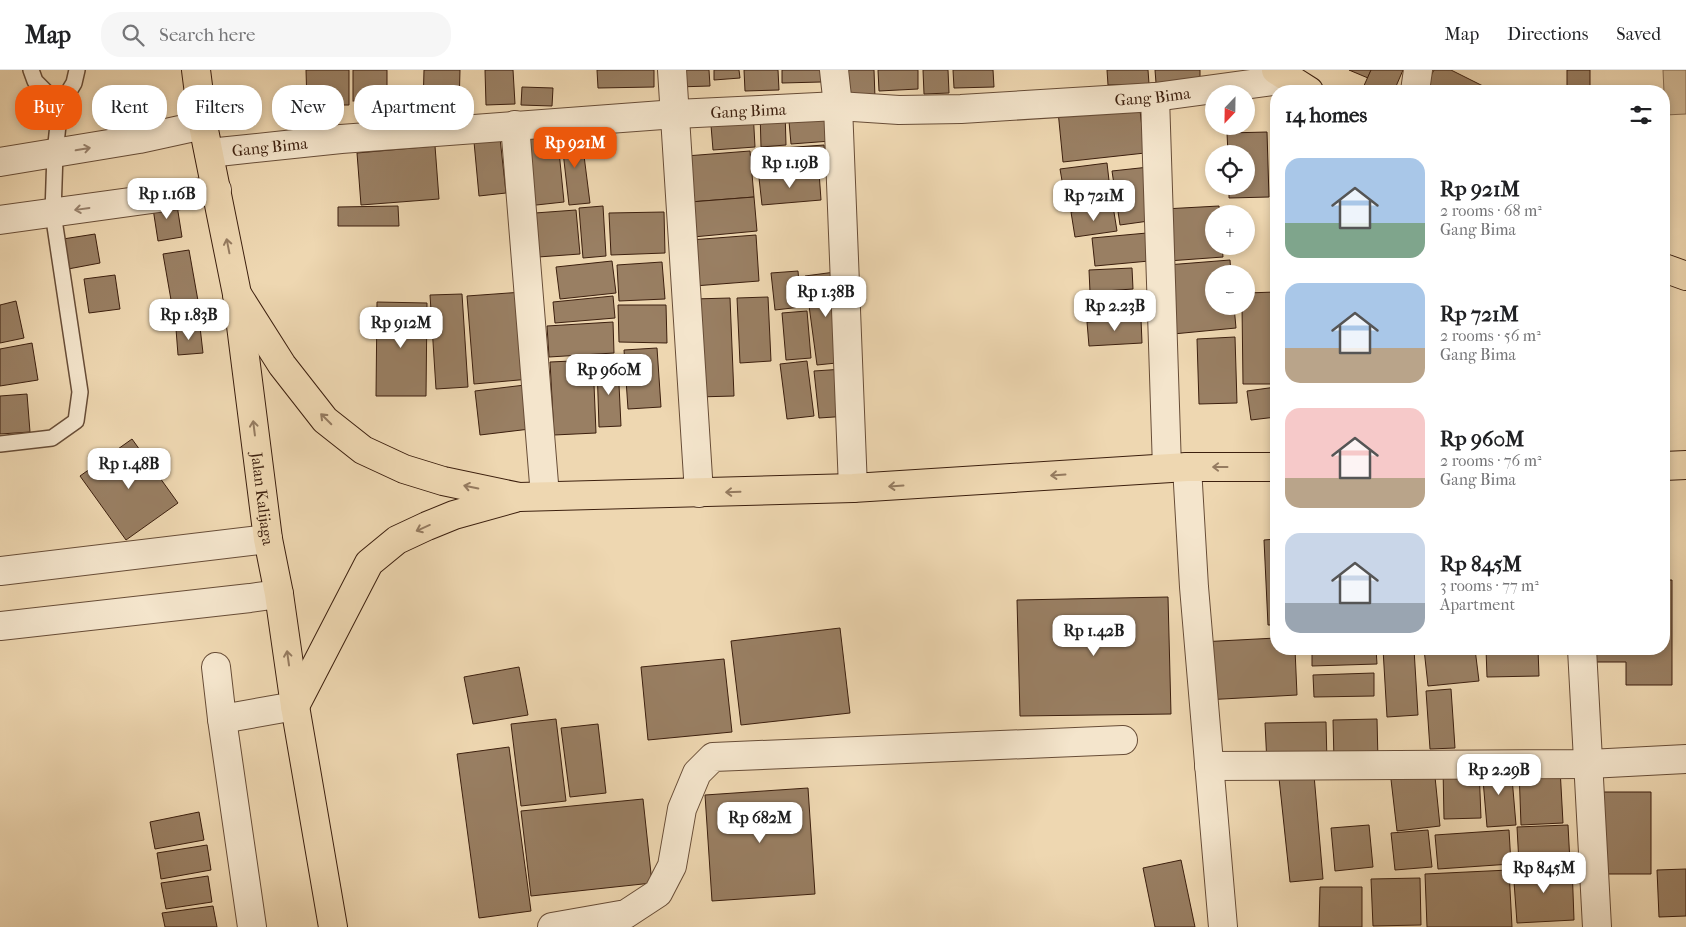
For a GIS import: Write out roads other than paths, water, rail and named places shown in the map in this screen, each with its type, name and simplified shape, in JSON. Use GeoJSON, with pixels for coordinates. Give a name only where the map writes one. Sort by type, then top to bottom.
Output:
{"type":"FeatureCollection","features":[{"type":"Feature","properties":{"kind":"highway","name":"Jalan Kalijaga"},"geometry":{"type":"LineString","coordinates":[[196,70],[198,85]]}},
{"type":"Feature","properties":{"kind":"highway","name":"Jalan Kalijaga"},"geometry":{"type":"LineString","coordinates":[[204,130],[237,294],[268,539],[279,594],[294,706],[333,927]]}},
{"type":"Feature","properties":{"kind":"highway"},"geometry":{"type":"LineString","coordinates":[[1670,270],[1686,276]]}},
{"type":"Feature","properties":{"kind":"highway"},"geometry":{"type":"LineString","coordinates":[[237,294],[282,365],[325,420],[363,450],[404,468],[443,481],[532,496],[853,488],[1177,467],[1270,466]]}},
{"type":"Feature","properties":{"kind":"highway"},"geometry":{"type":"LineString","coordinates":[[1670,466],[1686,465]]}},
{"type":"Feature","properties":{"kind":"highway"},"geometry":{"type":"LineString","coordinates":[[294,706],[369,563],[397,540],[427,526],[454,515],[532,496]]}},
{"type":"Feature","properties":{"kind":"street"},"geometry":{"type":"LineString","coordinates":[[672,70],[699,493]]}},
{"type":"Feature","properties":{"kind":"street"},"geometry":{"type":"LineString","coordinates":[[834,70],[838,106],[853,488]]}},
{"type":"Feature","properties":{"kind":"street"},"geometry":{"type":"LineString","coordinates":[[1416,85],[1418,70]]}},
{"type":"Feature","properties":{"kind":"street","name":"Gang Bima"},"geometry":{"type":"LineString","coordinates":[[209,153],[341,139],[676,114],[838,106],[899,110],[961,109],[1155,97],[1291,80]]}},
{"type":"Feature","properties":{"kind":"street"},"geometry":{"type":"LineString","coordinates":[[1155,97],[1177,467],[1194,587],[1223,927]]}},
{"type":"Feature","properties":{"kind":"street"},"geometry":{"type":"LineString","coordinates":[[515,125],[532,496]]}},
{"type":"Feature","properties":{"kind":"street"},"geometry":{"type":"LineString","coordinates":[[0,162],[138,139],[180,130]]}},
{"type":"Feature","properties":{"kind":"street"},"geometry":{"type":"LineString","coordinates":[[0,220],[217,190]]}},
{"type":"Feature","properties":{"kind":"street"},"geometry":{"type":"LineString","coordinates":[[0,571],[268,539]]}},
{"type":"Feature","properties":{"kind":"street"},"geometry":{"type":"LineString","coordinates":[[0,626],[279,594]]}},
{"type":"Feature","properties":{"kind":"street"},"geometry":{"type":"LineString","coordinates":[[1582,655],[1597,927]]}},
{"type":"Feature","properties":{"kind":"street"},"geometry":{"type":"LineString","coordinates":[[216,667],[252,927]]}},
{"type":"Feature","properties":{"kind":"street"},"geometry":{"type":"LineString","coordinates":[[222,719],[294,706]]}},
{"type":"Feature","properties":{"kind":"street"},"geometry":{"type":"LineString","coordinates":[[552,927],[626,914],[658,893],[672,866],[682,809],[697,773],[713,757],[1123,740]]}},
{"type":"Feature","properties":{"kind":"street"},"geometry":{"type":"LineString","coordinates":[[1209,766],[1589,764],[1686,759]]}},
{"type":"Feature","properties":{"kind":"lane"},"geometry":{"type":"LineString","coordinates":[[31,70],[35,81],[39,85]]}},
{"type":"Feature","properties":{"kind":"lane"},"geometry":{"type":"LineString","coordinates":[[73,85],[77,70]]}},
{"type":"Feature","properties":{"kind":"lane"},"geometry":{"type":"LineString","coordinates":[[0,444],[52,438],[76,421],[80,392],[54,213],[57,130]]}}]}
